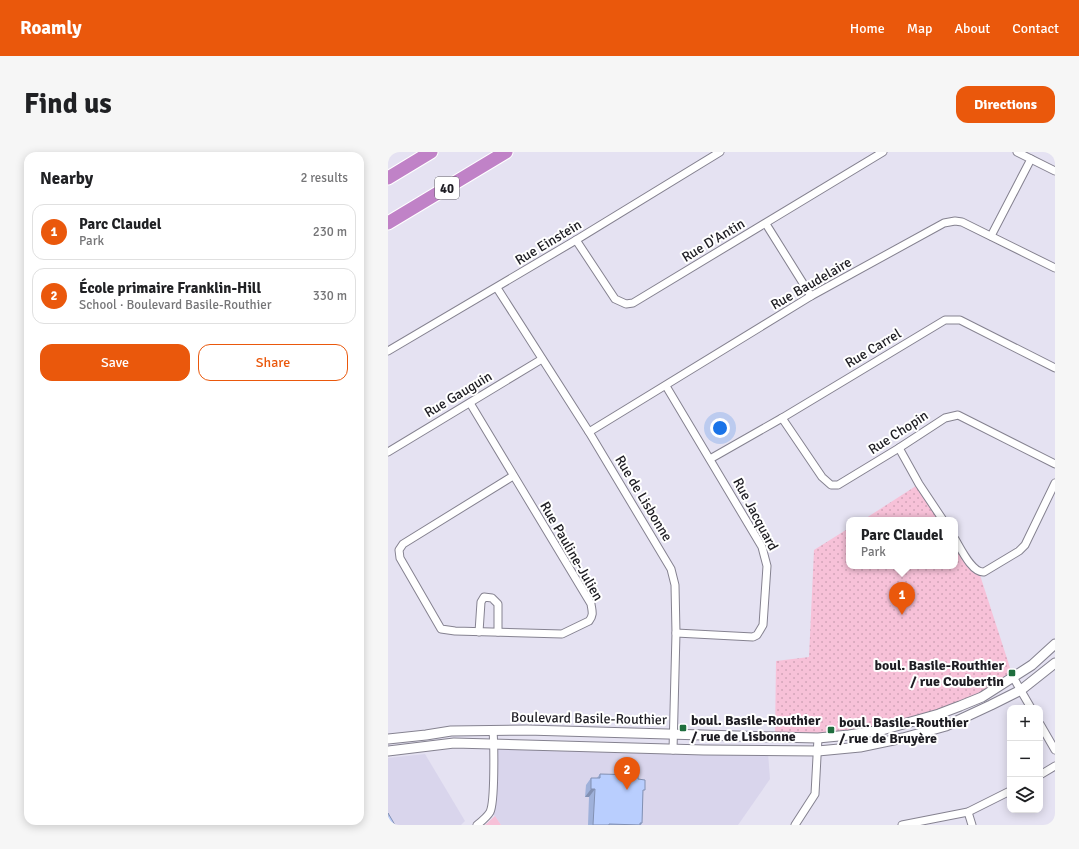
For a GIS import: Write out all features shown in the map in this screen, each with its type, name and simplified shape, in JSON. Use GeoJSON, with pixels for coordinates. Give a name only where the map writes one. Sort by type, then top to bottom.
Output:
{"type":"FeatureCollection","features":[{"type":"Feature","properties":{"kind":"highway"},"geometry":{"type":"LineString","coordinates":[[388,178],[431,152]]}},
{"type":"Feature","properties":{"kind":"highway","name":"40"},"geometry":{"type":"LineString","coordinates":[[388,223],[506,152]]}},
{"type":"Feature","properties":{"kind":"street","name":"Rue Einstein"},"geometry":{"type":"LineString","coordinates":[[388,352],[497,288],[720,152]]}},
{"type":"Feature","properties":{"kind":"street","name":"Rue D'Antin"},"geometry":{"type":"LineString","coordinates":[[576,240],[615,299],[626,304],[633,303],[883,152]]}},
{"type":"Feature","properties":{"kind":"street"},"geometry":{"type":"LineString","coordinates":[[1017,152],[1055,171]]}},
{"type":"Feature","properties":{"kind":"street"},"geometry":{"type":"LineString","coordinates":[[991,236],[1031,159]]}},
{"type":"Feature","properties":{"kind":"street","name":"Rue Baudelaire"},"geometry":{"type":"LineString","coordinates":[[590,432],[811,296],[944,223],[962,222],[1055,268]]}},
{"type":"Feature","properties":{"kind":"street"},"geometry":{"type":"LineString","coordinates":[[766,224],[811,296]]}},
{"type":"Feature","properties":{"kind":"street","name":"Rue de Lisbonne"},"geometry":{"type":"LineString","coordinates":[[497,288],[590,432],[670,569],[675,585],[676,633],[673,750]]}},
{"type":"Feature","properties":{"kind":"street","name":"Rue Carrel"},"geometry":{"type":"LineString","coordinates":[[710,459],[782,418],[945,320],[960,320],[1055,368]]}},
{"type":"Feature","properties":{"kind":"street","name":"Rue Gauguin"},"geometry":{"type":"LineString","coordinates":[[388,452],[542,359]]}},
{"type":"Feature","properties":{"kind":"street","name":"Rue Jacquard"},"geometry":{"type":"LineString","coordinates":[[666,386],[762,547],[767,566],[763,625],[757,635],[676,633]]}},
{"type":"Feature","properties":{"kind":"street","name":"Rue Pauline-Julien"},"geometry":{"type":"LineString","coordinates":[[470,403],[591,604],[593,613],[592,618],[589,621],[562,634],[479,632],[441,629],[400,558],[399,550],[403,544],[513,476]]}},
{"type":"Feature","properties":{"kind":"street","name":"Rue Chopin"},"geometry":{"type":"LineString","coordinates":[[782,418],[822,477],[831,485],[838,485],[945,418],[958,415],[1055,464]]}},
{"type":"Feature","properties":{"kind":"street"},"geometry":{"type":"LineString","coordinates":[[899,448],[941,517]]}},
{"type":"Feature","properties":{"kind":"street"},"geometry":{"type":"LineString","coordinates":[[958,544],[974,568],[979,572],[984,572],[1019,551],[1025,545],[1055,484]]}},
{"type":"Feature","properties":{"kind":"street"},"geometry":{"type":"LineString","coordinates":[[479,632],[481,602],[484,597],[492,598],[498,604],[498,632]]}},
{"type":"Feature","properties":{"kind":"street","name":"Boulevard Basile-Routhier"},"geometry":{"type":"LineString","coordinates":[[388,738],[426,735],[451,731],[558,730],[818,738],[849,735],[882,730],[939,714],[982,697],[1032,665],[1055,644]]}},
{"type":"Feature","properties":{"kind":"street","name":"Boulevard Basile-Routhier"},"geometry":{"type":"LineString","coordinates":[[388,751],[454,743],[673,750],[818,751],[854,747],[884,743],[946,726],[1021,690],[1055,663]]}},
{"type":"Feature","properties":{"kind":"street"},"geometry":{"type":"LineString","coordinates":[[1014,677],[1029,705]]}},
{"type":"Feature","properties":{"kind":"street"},"geometry":{"type":"LineString","coordinates":[[1043,729],[1055,750]]}},
{"type":"Feature","properties":{"kind":"street"},"geometry":{"type":"LineString","coordinates":[[558,730],[558,747]]}},
{"type":"Feature","properties":{"kind":"street"},"geometry":{"type":"LineString","coordinates":[[477,825],[491,810],[494,744],[493,731]]}},
{"type":"Feature","properties":{"kind":"street"},"geometry":{"type":"LineString","coordinates":[[795,825],[815,794],[818,738]]}},
{"type":"Feature","properties":{"kind":"street"},"geometry":{"type":"LineString","coordinates":[[1043,773],[1055,766]]}},
{"type":"Feature","properties":{"kind":"street"},"geometry":{"type":"LineString","coordinates":[[902,825],[968,812],[1007,792]]}},
{"type":"Feature","properties":{"kind":"street"},"geometry":{"type":"LineString","coordinates":[[968,812],[972,825]]}},
{"type":"Feature","properties":{"kind":"shaded area"},"geometry":{"type":"Polygon","coordinates":[[[919,484],[941,517],[868,517],[919,484]]]}},
{"type":"Feature","properties":{"kind":"shaded area"},"geometry":{"type":"Polygon","coordinates":[[[846,530],[846,569],[958,569],[958,543],[979,572],[1013,677],[982,697],[882,730],[775,737],[776,661],[809,657],[814,550],[846,530]]]}},
{"type":"Feature","properties":{"kind":"shaded area"},"geometry":{"type":"Polygon","coordinates":[[[494,744],[768,753],[770,779],[738,825],[501,825],[491,811],[494,744]]]}},
{"type":"Feature","properties":{"kind":"shaded area"},"geometry":{"type":"Polygon","coordinates":[[[425,754],[465,821],[461,825],[388,825],[388,758],[425,754]]]}},
{"type":"Feature","properties":{"kind":"shaded area"},"geometry":{"type":"Polygon","coordinates":[[[495,816],[501,825],[485,825],[495,816]]]}},
{"type":"Feature","properties":{"kind":"building"},"geometry":{"type":"Polygon","coordinates":[[[600,774],[638,775],[638,779],[645,780],[645,790],[643,790],[642,823],[640,823],[640,825],[593,825],[595,789],[591,789],[591,778],[600,778],[600,774]]]}},
{"type":"Feature","properties":{"kind":"building"},"geometry":{"type":"Polygon","coordinates":[[[388,813],[395,825],[388,825],[388,813]]]}},
{"type":"Feature","properties":{"kind":"place","name":"Parc Claudel"},"geometry":{"type":"Point","coordinates":[902,615]}},
{"type":"Feature","properties":{"kind":"place","name":"boul. Basile-Routhier / rue Coubertin"},"geometry":{"type":"Point","coordinates":[1012,673]}},
{"type":"Feature","properties":{"kind":"place","name":"boul. Basile-Routhier / rue de Lisbonne"},"geometry":{"type":"Point","coordinates":[683,728]}},
{"type":"Feature","properties":{"kind":"place","name":"boul. Basile-Routhier / rue de Bruyère"},"geometry":{"type":"Point","coordinates":[831,730]}},
{"type":"Feature","properties":{"kind":"place","name":"École primaire Franklin-Hill"},"geometry":{"type":"Point","coordinates":[627,790]}}]}
